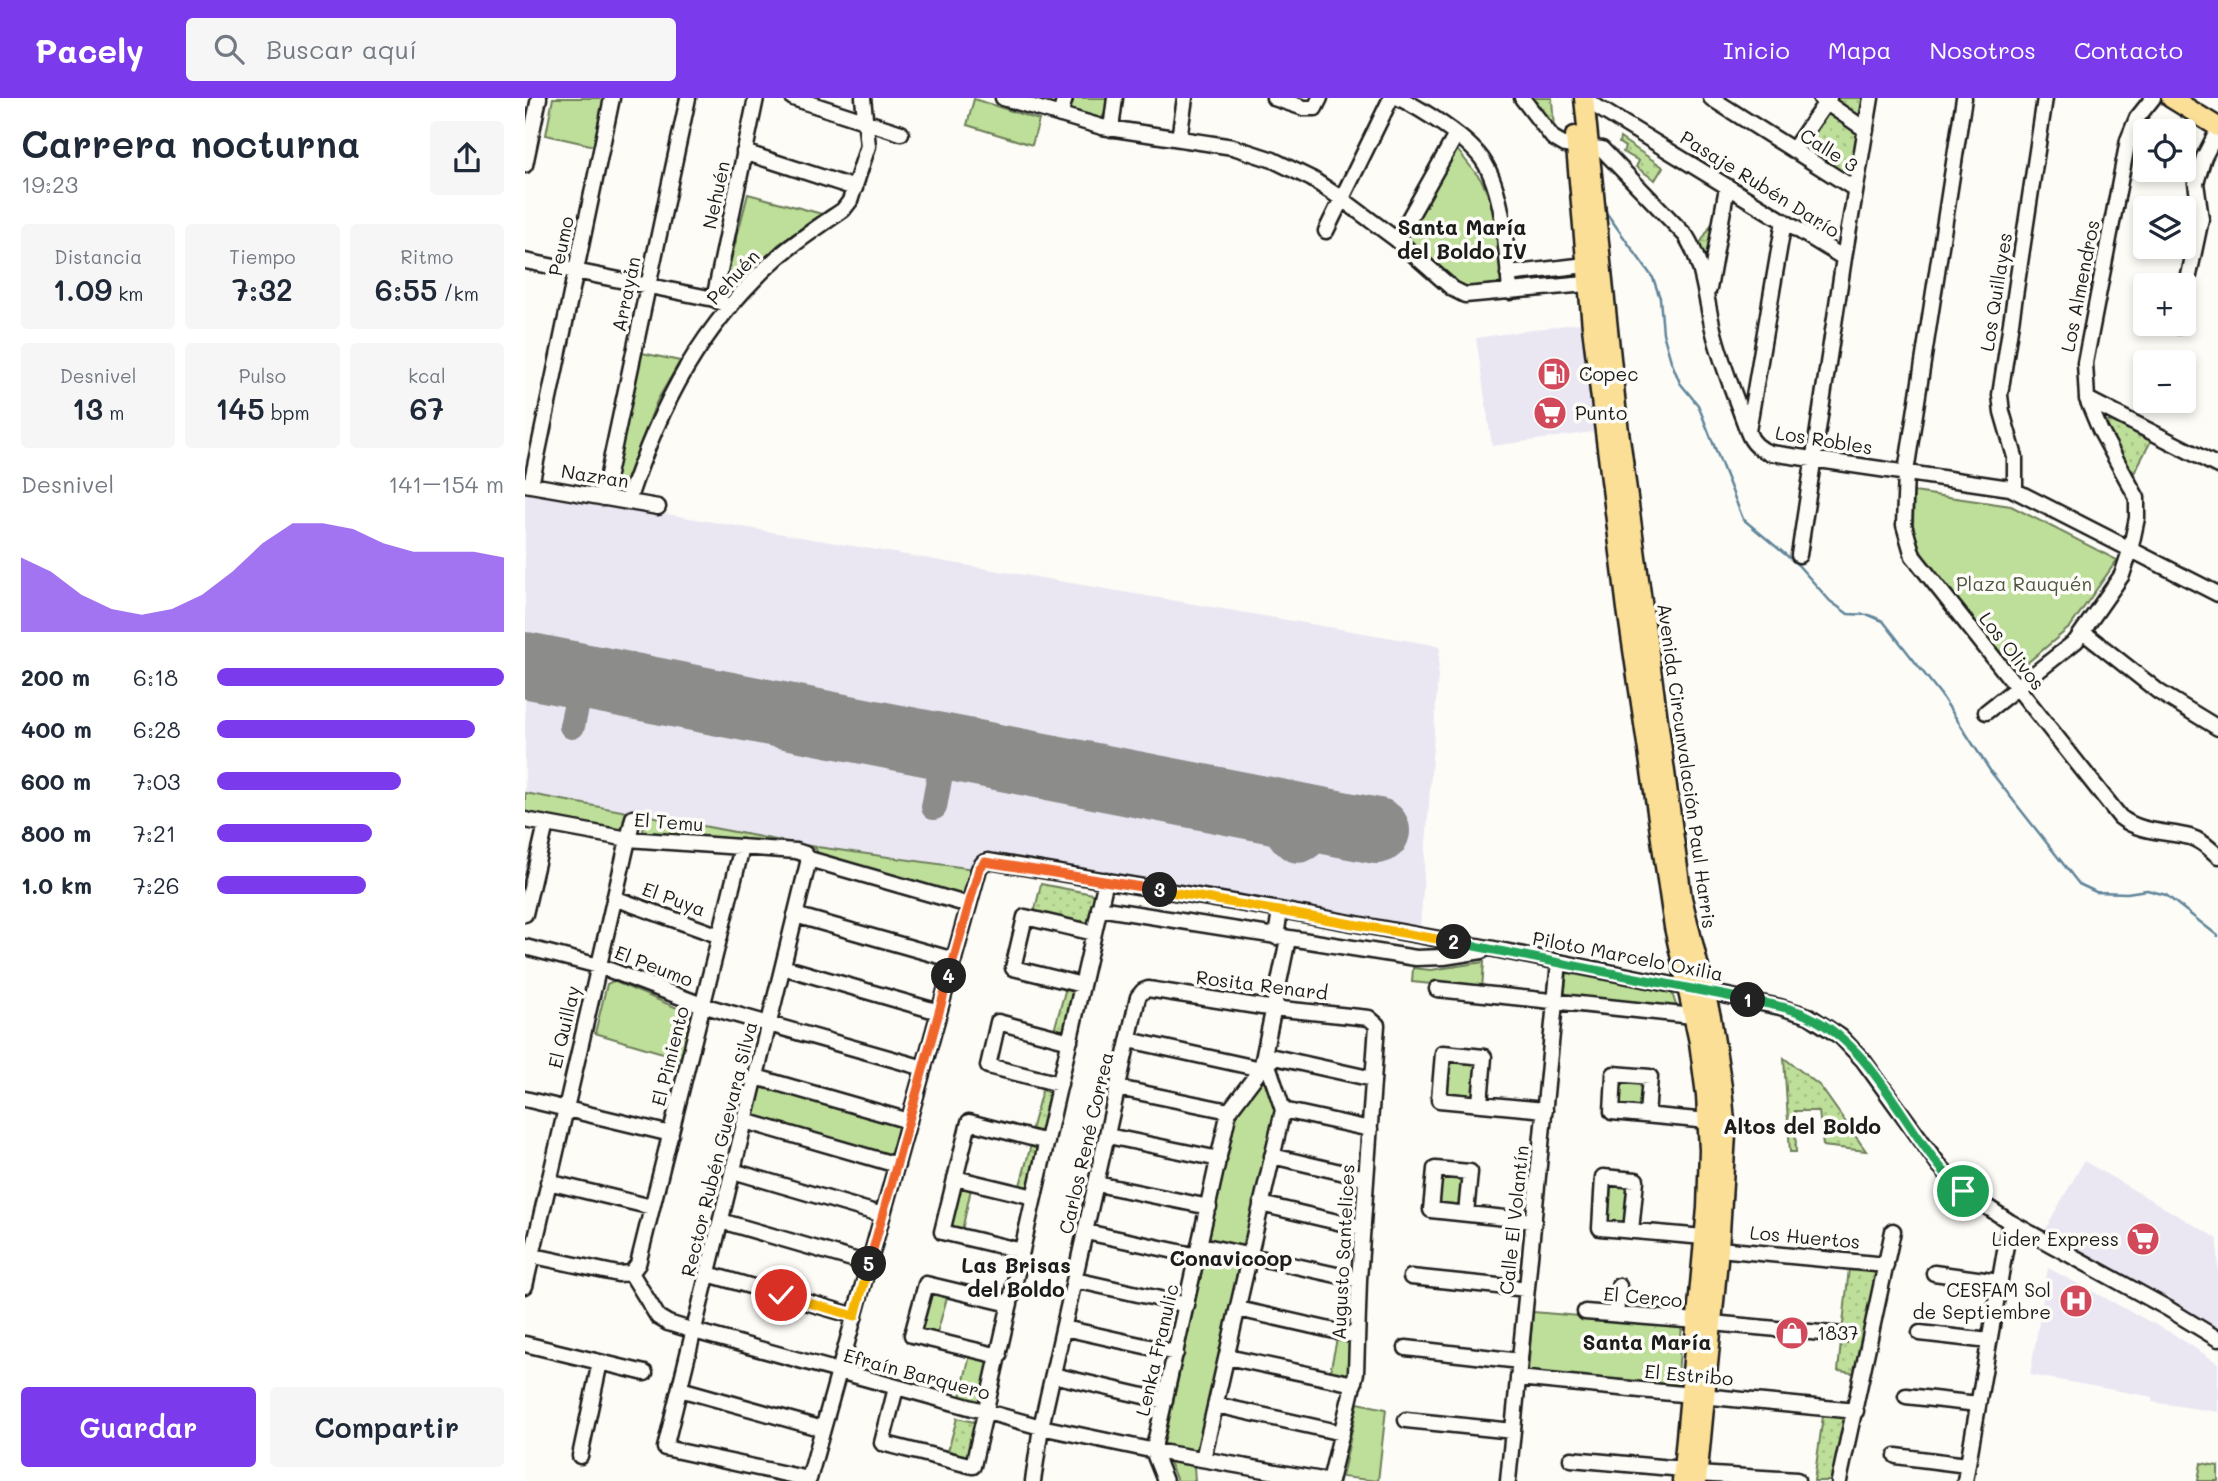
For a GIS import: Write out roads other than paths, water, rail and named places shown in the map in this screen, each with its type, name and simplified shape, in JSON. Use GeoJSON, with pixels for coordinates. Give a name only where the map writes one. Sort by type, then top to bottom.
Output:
{"type":"FeatureCollection","features":[{"type":"Feature","properties":{"kind":"main road","name":"Avenida Circunvalación Paul Harris"},"geometry":{"type":"LineString","coordinates":[[1580,98],[1593,264],[1682,898],[1706,992],[1725,1110],[1726,1157],[1719,1249],[1704,1322]]}},
{"type":"Feature","properties":{"kind":"main road"},"geometry":{"type":"LineString","coordinates":[[2171,98],[2218,129]]}},
{"type":"Feature","properties":{"kind":"main road","name":"Avenida Circunvalación Paul Harris"},"geometry":{"type":"LineString","coordinates":[[1596,283],[1627,609],[1668,887],[1703,1068],[1708,1121],[1709,1179],[1704,1237],[1704,1322],[1690,1476]]}},
{"type":"Feature","properties":{"kind":"street"},"geometry":{"type":"LineString","coordinates":[[525,165],[539,98]]}},
{"type":"Feature","properties":{"kind":"street","name":"Peumo"},"geometry":{"type":"LineString","coordinates":[[528,484],[612,98]]}},
{"type":"Feature","properties":{"kind":"street","name":"Arrayán"},"geometry":{"type":"LineString","coordinates":[[603,498],[688,98]]}},
{"type":"Feature","properties":{"kind":"street","name":"Nehuén"},"geometry":{"type":"LineString","coordinates":[[713,299],[756,98]]}},
{"type":"Feature","properties":{"kind":"street"},"geometry":{"type":"LineString","coordinates":[[793,98],[901,132]]}},
{"type":"Feature","properties":{"kind":"street","name":"Pehuén"},"geometry":{"type":"LineString","coordinates":[[628,501],[645,452],[669,397],[694,354],[730,307],[779,257],[850,201],[868,146],[863,98]]}},
{"type":"Feature","properties":{"kind":"street"},"geometry":{"type":"LineString","coordinates":[[1003,98],[1111,129],[1233,147],[1273,160],[1312,179],[1342,199],[1397,240],[1459,293],[1472,296],[1596,283]]}},
{"type":"Feature","properties":{"kind":"street"},"geometry":{"type":"LineString","coordinates":[[1060,115],[1065,98]]}},
{"type":"Feature","properties":{"kind":"street"},"geometry":{"type":"LineString","coordinates":[[1111,129],[1115,98]]}},
{"type":"Feature","properties":{"kind":"street"},"geometry":{"type":"LineString","coordinates":[[1179,139],[1185,98]]}},
{"type":"Feature","properties":{"kind":"street"},"geometry":{"type":"LineString","coordinates":[[1274,98],[1308,109],[1315,108],[1320,98]]}},
{"type":"Feature","properties":{"kind":"street"},"geometry":{"type":"LineString","coordinates":[[1326,231],[1391,98]]}},
{"type":"Feature","properties":{"kind":"street"},"geometry":{"type":"LineString","coordinates":[[1398,98],[1424,111],[1482,159],[1498,195],[1510,292]]}},
{"type":"Feature","properties":{"kind":"street","name":"Los Robles"},"geometry":{"type":"LineString","coordinates":[[1522,98],[1553,138],[1565,145],[1602,149],[1686,236],[1696,252],[1708,294],[1713,330],[1748,432],[1756,445],[1766,451],[2015,490],[2218,594]]}},
{"type":"Feature","properties":{"kind":"street","name":"Pasaje Rubén Darío"},"geometry":{"type":"LineString","coordinates":[[1580,98],[1844,258]]}},
{"type":"Feature","properties":{"kind":"street","name":"Calle 3"},"geometry":{"type":"LineString","coordinates":[[1711,98],[1855,189]]}},
{"type":"Feature","properties":{"kind":"street"},"geometry":{"type":"LineString","coordinates":[[1799,555],[1871,98]]}},
{"type":"Feature","properties":{"kind":"street","name":"Los Olivos"},"geometry":{"type":"LineString","coordinates":[[1963,98],[1906,472],[1904,525],[1913,556],[2120,817],[2130,825],[2192,838],[2203,843],[2218,856]]}},
{"type":"Feature","properties":{"kind":"street","name":"Los Quillayes"},"geometry":{"type":"LineString","coordinates":[[2015,490],[2015,457],[2001,412],[2000,395],[2045,98]]}},
{"type":"Feature","properties":{"kind":"street","name":"Los Almendros"},"geometry":{"type":"LineString","coordinates":[[1986,712],[2076,641],[2122,575],[2130,551],[2137,518],[2137,498],[2099,430],[2087,399],[2085,363],[2128,140],[2137,118],[2153,98]]}},
{"type":"Feature","properties":{"kind":"street"},"geometry":{"type":"LineString","coordinates":[[1793,150],[1825,99],[1865,130]]}},
{"type":"Feature","properties":{"kind":"street"},"geometry":{"type":"LineString","coordinates":[[2190,273],[2201,219],[2196,183],[2204,157],[2218,129]]}},
{"type":"Feature","properties":{"kind":"street"},"geometry":{"type":"LineString","coordinates":[[1397,240],[1456,135]]}},
{"type":"Feature","properties":{"kind":"street"},"geometry":{"type":"LineString","coordinates":[[744,152],[855,188]]}},
{"type":"Feature","properties":{"kind":"street"},"geometry":{"type":"LineString","coordinates":[[1708,294],[1727,187]]}},
{"type":"Feature","properties":{"kind":"street"},"geometry":{"type":"LineString","coordinates":[[1748,432],[1784,221]]}},
{"type":"Feature","properties":{"kind":"street"},"geometry":{"type":"LineString","coordinates":[[525,261],[713,299],[730,307]]}},
{"type":"Feature","properties":{"kind":"street"},"geometry":{"type":"LineString","coordinates":[[1509,274],[1593,264]]}},
{"type":"Feature","properties":{"kind":"street"},"geometry":{"type":"LineString","coordinates":[[2087,399],[2218,466]]}},
{"type":"Feature","properties":{"kind":"street","name":"Nazran"},"geometry":{"type":"LineString","coordinates":[[528,484],[658,507]]}},
{"type":"Feature","properties":{"kind":"street"},"geometry":{"type":"LineString","coordinates":[[2083,632],[2159,692],[2218,728]]}},
{"type":"Feature","properties":{"kind":"street","name":"El Quillay"},"geometry":{"type":"LineString","coordinates":[[525,1286],[528,1255],[548,1182],[633,818]]}},
{"type":"Feature","properties":{"kind":"street","name":"El Temu"},"geometry":{"type":"LineString","coordinates":[[525,820],[628,839],[796,851],[805,854],[809,859],[969,905]]}},
{"type":"Feature","properties":{"kind":"street"},"geometry":{"type":"LineString","coordinates":[[525,914],[530,871],[546,824]]}},
{"type":"Feature","properties":{"kind":"street","name":"El Pimiento"},"geometry":{"type":"LineString","coordinates":[[631,1273],[638,1264],[742,847]]}},
{"type":"Feature","properties":{"kind":"street","name":"Rector Rubén Guevara Silva"},"geometry":{"type":"LineString","coordinates":[[809,859],[665,1448],[809,1479],[823,1429]]}},
{"type":"Feature","properties":{"kind":"street","name":"Piloto Marcelo Oxilia"},"geometry":{"type":"LineString","coordinates":[[969,905],[979,869],[983,863],[991,861],[1494,949],[1809,1016],[1831,1030],[1863,1060],[1946,1175],[1963,1191],[2010,1223],[2167,1308],[2218,1339]]}},
{"type":"Feature","properties":{"kind":"street"},"geometry":{"type":"LineString","coordinates":[[896,1388],[882,1443],[973,1466],[1106,880]]}},
{"type":"Feature","properties":{"kind":"street","name":"El Puya"},"geometry":{"type":"LineString","coordinates":[[614,898],[720,936]]}},
{"type":"Feature","properties":{"kind":"street"},"geometry":{"type":"LineString","coordinates":[[680,1389],[823,1429],[969,905]]}},
{"type":"Feature","properties":{"kind":"street","name":"Piloto Marcelo Oxilia"},"geometry":{"type":"LineString","coordinates":[[1100,908],[1416,958],[1444,957],[1494,949]]}},
{"type":"Feature","properties":{"kind":"street","name":"Lenka Franulic"},"geometry":{"type":"LineString","coordinates":[[1154,1451],[1229,1111],[1263,1062],[1274,1008],[1282,938],[1280,910]]}},
{"type":"Feature","properties":{"kind":"street"},"geometry":{"type":"LineString","coordinates":[[795,915],[954,960]]}},
{"type":"Feature","properties":{"kind":"street"},"geometry":{"type":"LineString","coordinates":[[1082,985],[1013,968],[1025,918],[1094,933]]}},
{"type":"Feature","properties":{"kind":"street","name":"El Peumo"},"geometry":{"type":"LineString","coordinates":[[525,947],[599,966],[702,1005],[924,1068]]}},
{"type":"Feature","properties":{"kind":"street","name":"Calle El Volantín"},"geometry":{"type":"LineString","coordinates":[[1508,1481],[1559,962]]}},
{"type":"Feature","properties":{"kind":"street"},"geometry":{"type":"LineString","coordinates":[[783,967],[939,1012]]}},
{"type":"Feature","properties":{"kind":"street","name":"Rosita Renard"},"geometry":{"type":"LineString","coordinates":[[1143,991],[1151,989],[1274,1008],[1369,1018],[1375,1022]]}},
{"type":"Feature","properties":{"kind":"street"},"geometry":{"type":"LineString","coordinates":[[1437,989],[1693,1016]]}},
{"type":"Feature","properties":{"kind":"street","name":"Carlos René Correa"},"geometry":{"type":"LineString","coordinates":[[1033,1481],[1041,1427],[1138,997],[1143,991]]}},
{"type":"Feature","properties":{"kind":"street"},"geometry":{"type":"LineString","coordinates":[[1060,1084],[988,1066],[998,1022],[1070,1041]]}},
{"type":"Feature","properties":{"kind":"street","name":"Augusto Santelices"},"geometry":{"type":"LineString","coordinates":[[1329,1481],[1355,1384],[1359,1280],[1377,1031],[1375,1022]]}},
{"type":"Feature","properties":{"kind":"street"},"geometry":{"type":"LineString","coordinates":[[1129,1040],[1373,1079]]}},
{"type":"Feature","properties":{"kind":"street"},"geometry":{"type":"LineString","coordinates":[[1480,1103],[1484,1057],[1443,1053],[1439,1100],[1545,1110]]}},
{"type":"Feature","properties":{"kind":"street"},"geometry":{"type":"LineString","coordinates":[[1203,1459],[1283,1110],[1263,1062]]}},
{"type":"Feature","properties":{"kind":"street"},"geometry":{"type":"LineString","coordinates":[[1647,1115],[1650,1077],[1613,1074],[1612,1112],[1708,1121]]}},
{"type":"Feature","properties":{"kind":"street"},"geometry":{"type":"LineString","coordinates":[[756,1077],[909,1121]]}},
{"type":"Feature","properties":{"kind":"street"},"geometry":{"type":"LineString","coordinates":[[1118,1088],[1229,1111]]}},
{"type":"Feature","properties":{"kind":"street"},"geometry":{"type":"LineString","coordinates":[[525,1099],[671,1134]]}},
{"type":"Feature","properties":{"kind":"street"},"geometry":{"type":"LineString","coordinates":[[1283,1110],[1370,1129]]}},
{"type":"Feature","properties":{"kind":"street"},"geometry":{"type":"LineString","coordinates":[[745,1121],[897,1165]]}},
{"type":"Feature","properties":{"kind":"street"},"geometry":{"type":"LineString","coordinates":[[1022,1251],[942,1232],[969,1122],[1047,1142]]}},
{"type":"Feature","properties":{"kind":"street"},"geometry":{"type":"LineString","coordinates":[[1108,1136],[1219,1159]]}},
{"type":"Feature","properties":{"kind":"street"},"geometry":{"type":"LineString","coordinates":[[1272,1156],[1366,1178]]}},
{"type":"Feature","properties":{"kind":"street"},"geometry":{"type":"LineString","coordinates":[[1466,1213],[1470,1172],[1435,1169],[1431,1210],[1534,1221]]}},
{"type":"Feature","properties":{"kind":"street"},"geometry":{"type":"LineString","coordinates":[[733,1171],[883,1214]]}},
{"type":"Feature","properties":{"kind":"street"},"geometry":{"type":"LineString","coordinates":[[955,1178],[1034,1197]]}},
{"type":"Feature","properties":{"kind":"street"},"geometry":{"type":"LineString","coordinates":[[548,1182],[652,1207]]}},
{"type":"Feature","properties":{"kind":"street"},"geometry":{"type":"LineString","coordinates":[[1097,1184],[1209,1207]]}},
{"type":"Feature","properties":{"kind":"street"},"geometry":{"type":"LineString","coordinates":[[1261,1204],[1363,1228]]}},
{"type":"Feature","properties":{"kind":"street"},"geometry":{"type":"LineString","coordinates":[[721,1220],[869,1264]]}},
{"type":"Feature","properties":{"kind":"street"},"geometry":{"type":"LineString","coordinates":[[1965,1481],[2010,1223]]}},
{"type":"Feature","properties":{"kind":"street"},"geometry":{"type":"LineString","coordinates":[[1631,1231],[1704,1237]]}},
{"type":"Feature","properties":{"kind":"street"},"geometry":{"type":"LineString","coordinates":[[1839,1481],[1893,1231]]}},
{"type":"Feature","properties":{"kind":"street"},"geometry":{"type":"LineString","coordinates":[[1086,1232],[1249,1257],[1359,1280]]}},
{"type":"Feature","properties":{"kind":"street","name":"Los Huertos"},"geometry":{"type":"LineString","coordinates":[[1719,1249],[1886,1265]]}},
{"type":"Feature","properties":{"kind":"street"},"geometry":{"type":"LineString","coordinates":[[528,1255],[618,1274],[631,1273]]}},
{"type":"Feature","properties":{"kind":"street","name":"Efraín Barquero"},"geometry":{"type":"LineString","coordinates":[[631,1273],[658,1317],[665,1322],[694,1331],[1041,1427],[1154,1451],[1329,1481]]}},
{"type":"Feature","properties":{"kind":"street"},"geometry":{"type":"LineString","coordinates":[[1934,1273],[1999,1282]]}},
{"type":"Feature","properties":{"kind":"street"},"geometry":{"type":"LineString","coordinates":[[708,1274],[855,1316]]}},
{"type":"Feature","properties":{"kind":"street"},"geometry":{"type":"LineString","coordinates":[[1411,1277],[1527,1289]]}},
{"type":"Feature","properties":{"kind":"street"},"geometry":{"type":"LineString","coordinates":[[1075,1280],[1187,1305]]}},
{"type":"Feature","properties":{"kind":"street"},"geometry":{"type":"LineString","coordinates":[[999,1356],[912,1335],[926,1284],[1010,1304]]}},
{"type":"Feature","properties":{"kind":"street"},"geometry":{"type":"LineString","coordinates":[[1616,1314],[1619,1286]]}},
{"type":"Feature","properties":{"kind":"street"},"geometry":{"type":"LineString","coordinates":[[1238,1309],[1357,1336]]}},
{"type":"Feature","properties":{"kind":"street","name":"El Cerco"},"geometry":{"type":"LineString","coordinates":[[1585,1312],[1843,1335]]}},
{"type":"Feature","properties":{"kind":"street"},"geometry":{"type":"LineString","coordinates":[[1064,1328],[1176,1353]]}},
{"type":"Feature","properties":{"kind":"street"},"geometry":{"type":"LineString","coordinates":[[1920,1333],[1989,1341]]}},
{"type":"Feature","properties":{"kind":"street"},"geometry":{"type":"LineString","coordinates":[[525,1344],[645,1373]]}},
{"type":"Feature","properties":{"kind":"street"},"geometry":{"type":"LineString","coordinates":[[1406,1348],[1520,1361]]}},
{"type":"Feature","properties":{"kind":"street"},"geometry":{"type":"LineString","coordinates":[[1227,1357],[1355,1384]]}},
{"type":"Feature","properties":{"kind":"street"},"geometry":{"type":"LineString","coordinates":[[580,1456],[600,1362]]}},
{"type":"Feature","properties":{"kind":"street"},"geometry":{"type":"LineString","coordinates":[[1053,1375],[1165,1401]]}},
{"type":"Feature","properties":{"kind":"street","name":"El Estribo"},"geometry":{"type":"LineString","coordinates":[[1518,1378],[1856,1411]]}},
{"type":"Feature","properties":{"kind":"street"},"geometry":{"type":"LineString","coordinates":[[1906,1396],[1978,1404]]}},
{"type":"Feature","properties":{"kind":"street"},"geometry":{"type":"LineString","coordinates":[[1216,1405],[1342,1433]]}},
{"type":"Feature","properties":{"kind":"street"},"geometry":{"type":"LineString","coordinates":[[1406,1420],[1513,1431]]}},
{"type":"Feature","properties":{"kind":"street"},"geometry":{"type":"LineString","coordinates":[[1154,1451],[1165,1481]]}},
{"type":"Feature","properties":{"kind":"street"},"geometry":{"type":"LineString","coordinates":[[1896,1456],[1968,1465]]}},
{"type":"Feature","properties":{"kind":"street"},"geometry":{"type":"LineString","coordinates":[[1571,1458],[1690,1476],[1797,1480]]}},
{"type":"Feature","properties":{"kind":"waterway"},"geometry":{"type":"LineString","coordinates":[[1605,211],[1653,278],[1660,298],[1663,333],[1671,361],[1680,383],[1698,405],[1743,519],[1798,565],[1830,601],[1848,614],[1869,615],[1883,621],[1941,695],[1991,772],[2079,884],[2096,892],[2127,893],[2147,890],[2166,895],[2218,936]]}},
{"type":"Feature","properties":{"kind":"place","name":"Copec"},"geometry":{"type":"Point","coordinates":[1554,374]}},
{"type":"Feature","properties":{"kind":"place","name":"Punto"},"geometry":{"type":"Point","coordinates":[1550,413]}},
{"type":"Feature","properties":{"kind":"place","name":"Lider Express"},"geometry":{"type":"Point","coordinates":[2143,1239]}},
{"type":"Feature","properties":{"kind":"place","name":"CESFAM Sol de Septiembre"},"geometry":{"type":"Point","coordinates":[2076,1301]}},
{"type":"Feature","properties":{"kind":"place","name":"1837"},"geometry":{"type":"Point","coordinates":[1792,1333]}},
{"type":"Feature","properties":{"kind":"district","name":"Santa María del Boldo IV"},"geometry":{"type":"Point","coordinates":[1462,240]}},
{"type":"Feature","properties":{"kind":"district","name":"Altos del Boldo"},"geometry":{"type":"Point","coordinates":[1802,1127]}},
{"type":"Feature","properties":{"kind":"district","name":"Conavicoop"},"geometry":{"type":"Point","coordinates":[1231,1259]}},
{"type":"Feature","properties":{"kind":"district","name":"Las Brisas del Boldo"},"geometry":{"type":"Point","coordinates":[1016,1278]}},
{"type":"Feature","properties":{"kind":"district","name":"Santa María"},"geometry":{"type":"Point","coordinates":[1647,1343]}},
{"type":"Feature","properties":{"kind":"park label","name":"Plaza Rauquén"},"geometry":{"type":"Point","coordinates":[2024,584]}}]}
